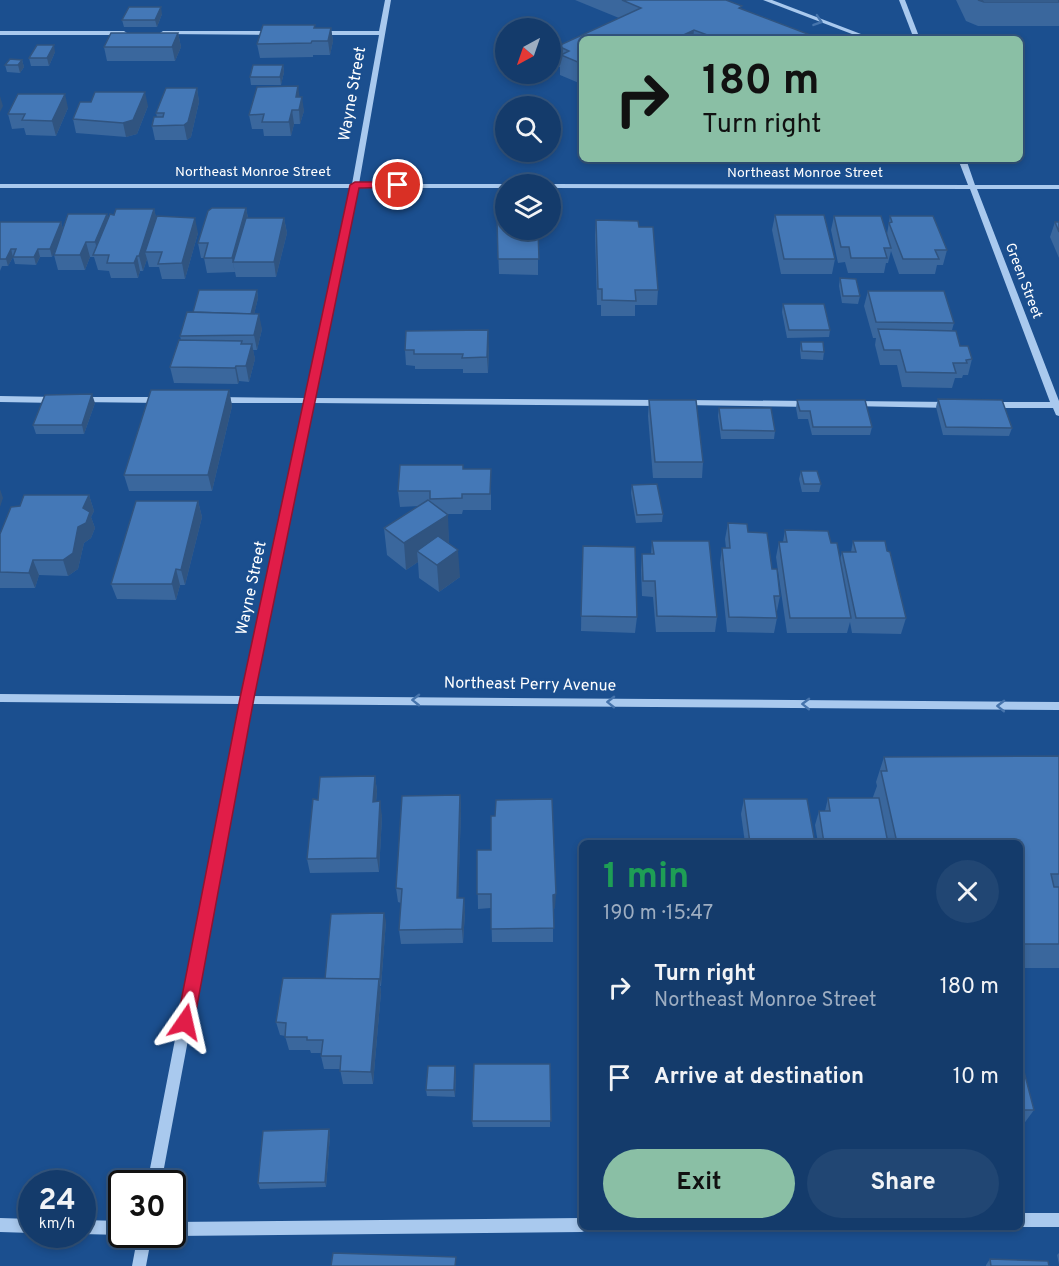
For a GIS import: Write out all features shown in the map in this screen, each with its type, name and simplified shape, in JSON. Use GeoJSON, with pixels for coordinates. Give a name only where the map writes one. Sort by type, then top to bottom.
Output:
{"type":"FeatureCollection","features":[{"type":"Feature","properties":{"kind":"street","name":"Wayne Street"},"geometry":{"type":"LineString","coordinates":[[157,1170],[247,698],[355,185],[388,0]]}},
{"type":"Feature","properties":{"kind":"street"},"geometry":{"type":"LineString","coordinates":[[766,0],[863,36]]}},
{"type":"Feature","properties":{"kind":"street"},"geometry":{"type":"LineString","coordinates":[[902,0],[916,36]]}},
{"type":"Feature","properties":{"kind":"street"},"geometry":{"type":"LineString","coordinates":[[0,33],[131,33]]}},
{"type":"Feature","properties":{"kind":"street"},"geometry":{"type":"LineString","coordinates":[[155,33],[286,33]]}},
{"type":"Feature","properties":{"kind":"street"},"geometry":{"type":"LineString","coordinates":[[310,33],[382,33]]}},
{"type":"Feature","properties":{"kind":"street","name":"Green Street"},"geometry":{"type":"LineString","coordinates":[[963,162],[1058,408]]}},
{"type":"Feature","properties":{"kind":"street","name":"Northeast Monroe Street"},"geometry":{"type":"LineString","coordinates":[[0,186],[495,186]]}},
{"type":"Feature","properties":{"kind":"street","name":"Northeast Monroe Street"},"geometry":{"type":"LineString","coordinates":[[561,186],[1059,187]]}},
{"type":"Feature","properties":{"kind":"street"},"geometry":{"type":"LineString","coordinates":[[0,399],[167,400]]}},
{"type":"Feature","properties":{"kind":"street"},"geometry":{"type":"LineString","coordinates":[[203,400],[819,404]]}},
{"type":"Feature","properties":{"kind":"street"},"geometry":{"type":"LineString","coordinates":[[843,404],[961,405]]}},
{"type":"Feature","properties":{"kind":"street"},"geometry":{"type":"LineString","coordinates":[[985,405],[1058,408]]}},
{"type":"Feature","properties":{"kind":"street","name":"Northeast Perry Avenue"},"geometry":{"type":"LineString","coordinates":[[0,698],[247,698],[1059,706]]}},
{"type":"Feature","properties":{"kind":"street"},"geometry":{"type":"LineString","coordinates":[[1023,1220],[1059,1220]]}},
{"type":"Feature","properties":{"kind":"street"},"geometry":{"type":"LineString","coordinates":[[0,1225],[18,1226]]}},
{"type":"Feature","properties":{"kind":"street"},"geometry":{"type":"LineString","coordinates":[[186,1228],[579,1225]]}},
{"type":"Feature","properties":{"kind":"street"},"geometry":{"type":"LineString","coordinates":[[139,1266],[142,1248]]}},
{"type":"Feature","properties":{"kind":"building"},"geometry":{"type":"Polygon","coordinates":[[[622,0],[726,0],[742,6],[739,8],[813,36],[710,36],[694,30],[681,36],[580,36],[641,8],[622,0]]]}},
{"type":"Feature","properties":{"kind":"building"},"geometry":{"type":"Polygon","coordinates":[[[978,0],[1059,0],[1059,2],[984,2],[978,0]]]}},
{"type":"Feature","properties":{"kind":"building"},"geometry":{"type":"Polygon","coordinates":[[[129,7],[161,7],[155,20],[122,20],[129,7]]]}},
{"type":"Feature","properties":{"kind":"building"},"geometry":{"type":"Polygon","coordinates":[[[263,25],[315,25],[314,28],[331,28],[328,41],[257,44],[263,25]]]}},
{"type":"Feature","properties":{"kind":"building"},"geometry":{"type":"Polygon","coordinates":[[[111,33],[178,33],[172,47],[104,47],[111,33]]]}},
{"type":"Feature","properties":{"kind":"building"},"geometry":{"type":"Polygon","coordinates":[[[579,36],[579,63],[561,55],[569,51],[561,47],[561,45],[579,36]]]}},
{"type":"Feature","properties":{"kind":"building"},"geometry":{"type":"Polygon","coordinates":[[[37,45],[54,45],[47,58],[29,58],[37,45]]]}},
{"type":"Feature","properties":{"kind":"building"},"geometry":{"type":"Polygon","coordinates":[[[10,59],[22,60],[18,65],[5,65],[10,59]]]}},
{"type":"Feature","properties":{"kind":"building"},"geometry":{"type":"Polygon","coordinates":[[[253,65],[283,65],[280,77],[250,77],[253,65]]]}},
{"type":"Feature","properties":{"kind":"building"},"geometry":{"type":"Polygon","coordinates":[[[298,86],[296,97],[302,97],[299,110],[292,110],[289,122],[262,122],[264,114],[249,115],[257,87],[298,86]]]}},
{"type":"Feature","properties":{"kind":"building"},"geometry":{"type":"Polygon","coordinates":[[[166,88],[197,88],[188,122],[184,125],[152,126],[154,117],[163,117],[164,113],[156,113],[166,88]]]}},
{"type":"Feature","properties":{"kind":"building"},"geometry":{"type":"Polygon","coordinates":[[[95,92],[145,92],[133,120],[123,123],[73,119],[80,102],[91,102],[95,92]]]}},
{"type":"Feature","properties":{"kind":"building"},"geometry":{"type":"Polygon","coordinates":[[[18,94],[65,94],[52,121],[22,120],[25,114],[8,114],[18,94]]]}},
{"type":"Feature","properties":{"kind":"building"},"geometry":{"type":"Polygon","coordinates":[[[212,208],[246,208],[232,258],[204,258],[208,243],[198,243],[208,211],[212,208]]]}},
{"type":"Feature","properties":{"kind":"building"},"geometry":{"type":"Polygon","coordinates":[[[116,209],[154,209],[139,256],[134,263],[107,263],[109,255],[93,255],[110,214],[114,215],[116,209]]]}},
{"type":"Feature","properties":{"kind":"building"},"geometry":{"type":"Polygon","coordinates":[[[68,214],[107,214],[95,242],[86,242],[80,255],[54,255],[68,214]]]}},
{"type":"Feature","properties":{"kind":"building"},"geometry":{"type":"Polygon","coordinates":[[[775,215],[824,215],[835,259],[784,259],[775,215]]]}},
{"type":"Feature","properties":{"kind":"building"},"geometry":{"type":"Polygon","coordinates":[[[157,216],[195,218],[182,263],[158,264],[162,252],[145,252],[157,216]]]}},
{"type":"Feature","properties":{"kind":"building"},"geometry":{"type":"Polygon","coordinates":[[[834,216],[881,216],[891,248],[884,248],[887,258],[851,258],[849,247],[841,247],[834,216]]]}},
{"type":"Feature","properties":{"kind":"building"},"geometry":{"type":"Polygon","coordinates":[[[890,216],[933,216],[947,250],[935,250],[939,259],[903,259],[889,223],[892,222],[890,216]]]}},
{"type":"Feature","properties":{"kind":"building"},"geometry":{"type":"Polygon","coordinates":[[[246,218],[284,218],[274,262],[233,262],[246,218]]]}},
{"type":"Feature","properties":{"kind":"building"},"geometry":{"type":"Polygon","coordinates":[[[596,220],[638,221],[639,227],[653,227],[658,290],[635,290],[636,301],[602,300],[602,289],[598,289],[596,220]]]}},
{"type":"Feature","properties":{"kind":"building"},"geometry":{"type":"Polygon","coordinates":[[[0,222],[61,222],[50,249],[38,249],[34,257],[13,257],[16,249],[11,249],[6,259],[0,259],[0,222]]]}},
{"type":"Feature","properties":{"kind":"building"},"geometry":{"type":"Polygon","coordinates":[[[498,240],[538,240],[539,259],[498,259],[498,240]]]}},
{"type":"Feature","properties":{"kind":"building"},"geometry":{"type":"Polygon","coordinates":[[[840,278],[856,279],[860,296],[843,296],[840,278]]]}},
{"type":"Feature","properties":{"kind":"building"},"geometry":{"type":"Polygon","coordinates":[[[199,290],[257,290],[251,314],[193,312],[199,290]]]}},
{"type":"Feature","properties":{"kind":"building"},"geometry":{"type":"Polygon","coordinates":[[[868,291],[944,291],[954,323],[876,322],[868,291]]]}},
{"type":"Feature","properties":{"kind":"building"},"geometry":{"type":"Polygon","coordinates":[[[783,304],[824,304],[830,330],[789,330],[783,304]]]}},
{"type":"Feature","properties":{"kind":"building"},"geometry":{"type":"Polygon","coordinates":[[[187,312],[259,314],[254,335],[180,336],[187,312]]]}},
{"type":"Feature","properties":{"kind":"building"},"geometry":{"type":"Polygon","coordinates":[[[878,329],[956,331],[960,346],[968,346],[972,359],[966,360],[967,363],[953,363],[956,373],[906,372],[900,350],[884,350],[878,329]]]}},
{"type":"Feature","properties":{"kind":"building"},"geometry":{"type":"Polygon","coordinates":[[[488,330],[487,357],[462,358],[463,354],[414,354],[414,350],[405,350],[406,331],[488,330]]]}},
{"type":"Feature","properties":{"kind":"building"},"geometry":{"type":"Polygon","coordinates":[[[179,340],[242,341],[241,344],[252,344],[246,366],[235,368],[170,367],[179,340]]]}},
{"type":"Feature","properties":{"kind":"building"},"geometry":{"type":"Polygon","coordinates":[[[801,342],[823,342],[824,352],[802,351],[801,342]]]}},
{"type":"Feature","properties":{"kind":"building"},"geometry":{"type":"Polygon","coordinates":[[[151,390],[229,390],[208,475],[124,475],[151,390]]]}},
{"type":"Feature","properties":{"kind":"building"},"geometry":{"type":"Polygon","coordinates":[[[92,394],[82,425],[33,425],[45,395],[92,394]]]}},
{"type":"Feature","properties":{"kind":"building"},"geometry":{"type":"Polygon","coordinates":[[[938,399],[1002,400],[1012,428],[946,427],[938,399]]]}},
{"type":"Feature","properties":{"kind":"building"},"geometry":{"type":"Polygon","coordinates":[[[649,400],[696,400],[703,462],[655,462],[649,400]]]}},
{"type":"Feature","properties":{"kind":"building"},"geometry":{"type":"Polygon","coordinates":[[[797,400],[865,400],[872,427],[813,427],[810,411],[800,411],[797,400]]]}},
{"type":"Feature","properties":{"kind":"building"},"geometry":{"type":"Polygon","coordinates":[[[719,408],[771,408],[775,431],[722,430],[719,408]]]}},
{"type":"Feature","properties":{"kind":"building"},"geometry":{"type":"Polygon","coordinates":[[[400,465],[463,465],[463,469],[491,469],[490,494],[462,494],[462,498],[430,499],[430,491],[398,491],[400,465]]]}},
{"type":"Feature","properties":{"kind":"building"},"geometry":{"type":"Polygon","coordinates":[[[801,471],[817,471],[821,484],[804,484],[801,471]]]}},
{"type":"Feature","properties":{"kind":"building"},"geometry":{"type":"Polygon","coordinates":[[[657,484],[663,514],[637,515],[632,485],[657,484]]]}},
{"type":"Feature","properties":{"kind":"building"},"geometry":{"type":"Polygon","coordinates":[[[24,495],[89,495],[83,508],[90,512],[86,523],[78,527],[73,553],[63,560],[33,560],[29,573],[0,572],[0,534],[11,507],[20,506],[24,495]]]}},
{"type":"Feature","properties":{"kind":"building"},"geometry":{"type":"Polygon","coordinates":[[[428,500],[448,515],[404,543],[384,528],[428,500]]]}},
{"type":"Feature","properties":{"kind":"building"},"geometry":{"type":"Polygon","coordinates":[[[136,501],[198,501],[181,570],[176,569],[172,584],[111,584],[136,501]]]}},
{"type":"Feature","properties":{"kind":"building"},"geometry":{"type":"Polygon","coordinates":[[[728,523],[747,524],[748,532],[767,533],[772,569],[777,569],[780,596],[774,596],[777,618],[729,617],[722,548],[730,548],[728,523]]]}},
{"type":"Feature","properties":{"kind":"building"},"geometry":{"type":"Polygon","coordinates":[[[785,530],[828,531],[831,543],[837,543],[851,618],[790,618],[779,542],[787,542],[785,530]]]}},
{"type":"Feature","properties":{"kind":"building"},"geometry":{"type":"Polygon","coordinates":[[[438,536],[458,550],[437,565],[417,551],[438,536]]]}},
{"type":"Feature","properties":{"kind":"building"},"geometry":{"type":"Polygon","coordinates":[[[652,541],[709,541],[717,617],[657,616],[655,581],[643,581],[642,554],[654,554],[652,541]]]}},
{"type":"Feature","properties":{"kind":"building"},"geometry":{"type":"Polygon","coordinates":[[[853,541],[885,541],[887,551],[890,552],[906,618],[856,618],[842,552],[856,552],[853,541]]]}},
{"type":"Feature","properties":{"kind":"building"},"geometry":{"type":"Polygon","coordinates":[[[583,546],[635,547],[637,617],[581,616],[583,546]]]}},
{"type":"Feature","properties":{"kind":"building"},"geometry":{"type":"Polygon","coordinates":[[[1059,756],[1059,874],[1051,874],[1054,887],[1059,887],[1059,944],[1023,944],[1023,840],[896,840],[881,771],[887,771],[884,757],[1059,756]]]}},
{"type":"Feature","properties":{"kind":"building"},"geometry":{"type":"Polygon","coordinates":[[[375,776],[373,802],[380,801],[377,858],[307,859],[313,799],[318,800],[320,777],[375,776]]]}},
{"type":"Feature","properties":{"kind":"building"},"geometry":{"type":"Polygon","coordinates":[[[460,795],[457,898],[464,898],[462,929],[399,930],[402,889],[396,888],[402,796],[460,795]]]}},
{"type":"Feature","properties":{"kind":"building"},"geometry":{"type":"Polygon","coordinates":[[[828,798],[879,798],[887,840],[824,840],[819,811],[830,811],[828,798]]]}},
{"type":"Feature","properties":{"kind":"building"},"geometry":{"type":"Polygon","coordinates":[[[552,799],[556,894],[553,895],[554,928],[491,929],[491,894],[477,894],[477,850],[491,850],[491,816],[495,816],[496,800],[552,799]]]}},
{"type":"Feature","properties":{"kind":"building"},"geometry":{"type":"Polygon","coordinates":[[[744,799],[807,799],[814,840],[750,840],[744,799]]]}},
{"type":"Feature","properties":{"kind":"building"},"geometry":{"type":"Polygon","coordinates":[[[384,913],[380,979],[325,979],[331,914],[384,913]]]}},
{"type":"Feature","properties":{"kind":"building"},"geometry":{"type":"Polygon","coordinates":[[[283,978],[379,979],[371,1072],[340,1071],[341,1056],[321,1056],[323,1040],[285,1037],[286,1023],[276,1022],[283,978]]]}},
{"type":"Feature","properties":{"kind":"building"},"geometry":{"type":"Polygon","coordinates":[[[474,1064],[550,1064],[551,1121],[472,1121],[474,1064]]]}},
{"type":"Feature","properties":{"kind":"building"},"geometry":{"type":"Polygon","coordinates":[[[428,1066],[455,1066],[454,1090],[426,1090],[428,1066]]]}},
{"type":"Feature","properties":{"kind":"building"},"geometry":{"type":"Polygon","coordinates":[[[1023,1068],[1034,1110],[1023,1110],[1023,1068]]]}},
{"type":"Feature","properties":{"kind":"building"},"geometry":{"type":"Polygon","coordinates":[[[329,1129],[325,1182],[258,1183],[263,1131],[329,1129]]]}},
{"type":"Feature","properties":{"kind":"building"},"geometry":{"type":"Polygon","coordinates":[[[333,1253],[456,1257],[455,1266],[331,1266],[333,1253]]]}},
{"type":"Feature","properties":{"kind":"building"},"geometry":{"type":"Polygon","coordinates":[[[990,1259],[1048,1261],[1049,1266],[991,1266],[990,1259]]]}},
{"type":"Feature","properties":{"kind":"route"},"geometry":{"type":"LineString","coordinates":[[185,1022],[247,698],[355,185],[398,185]]}}]}
